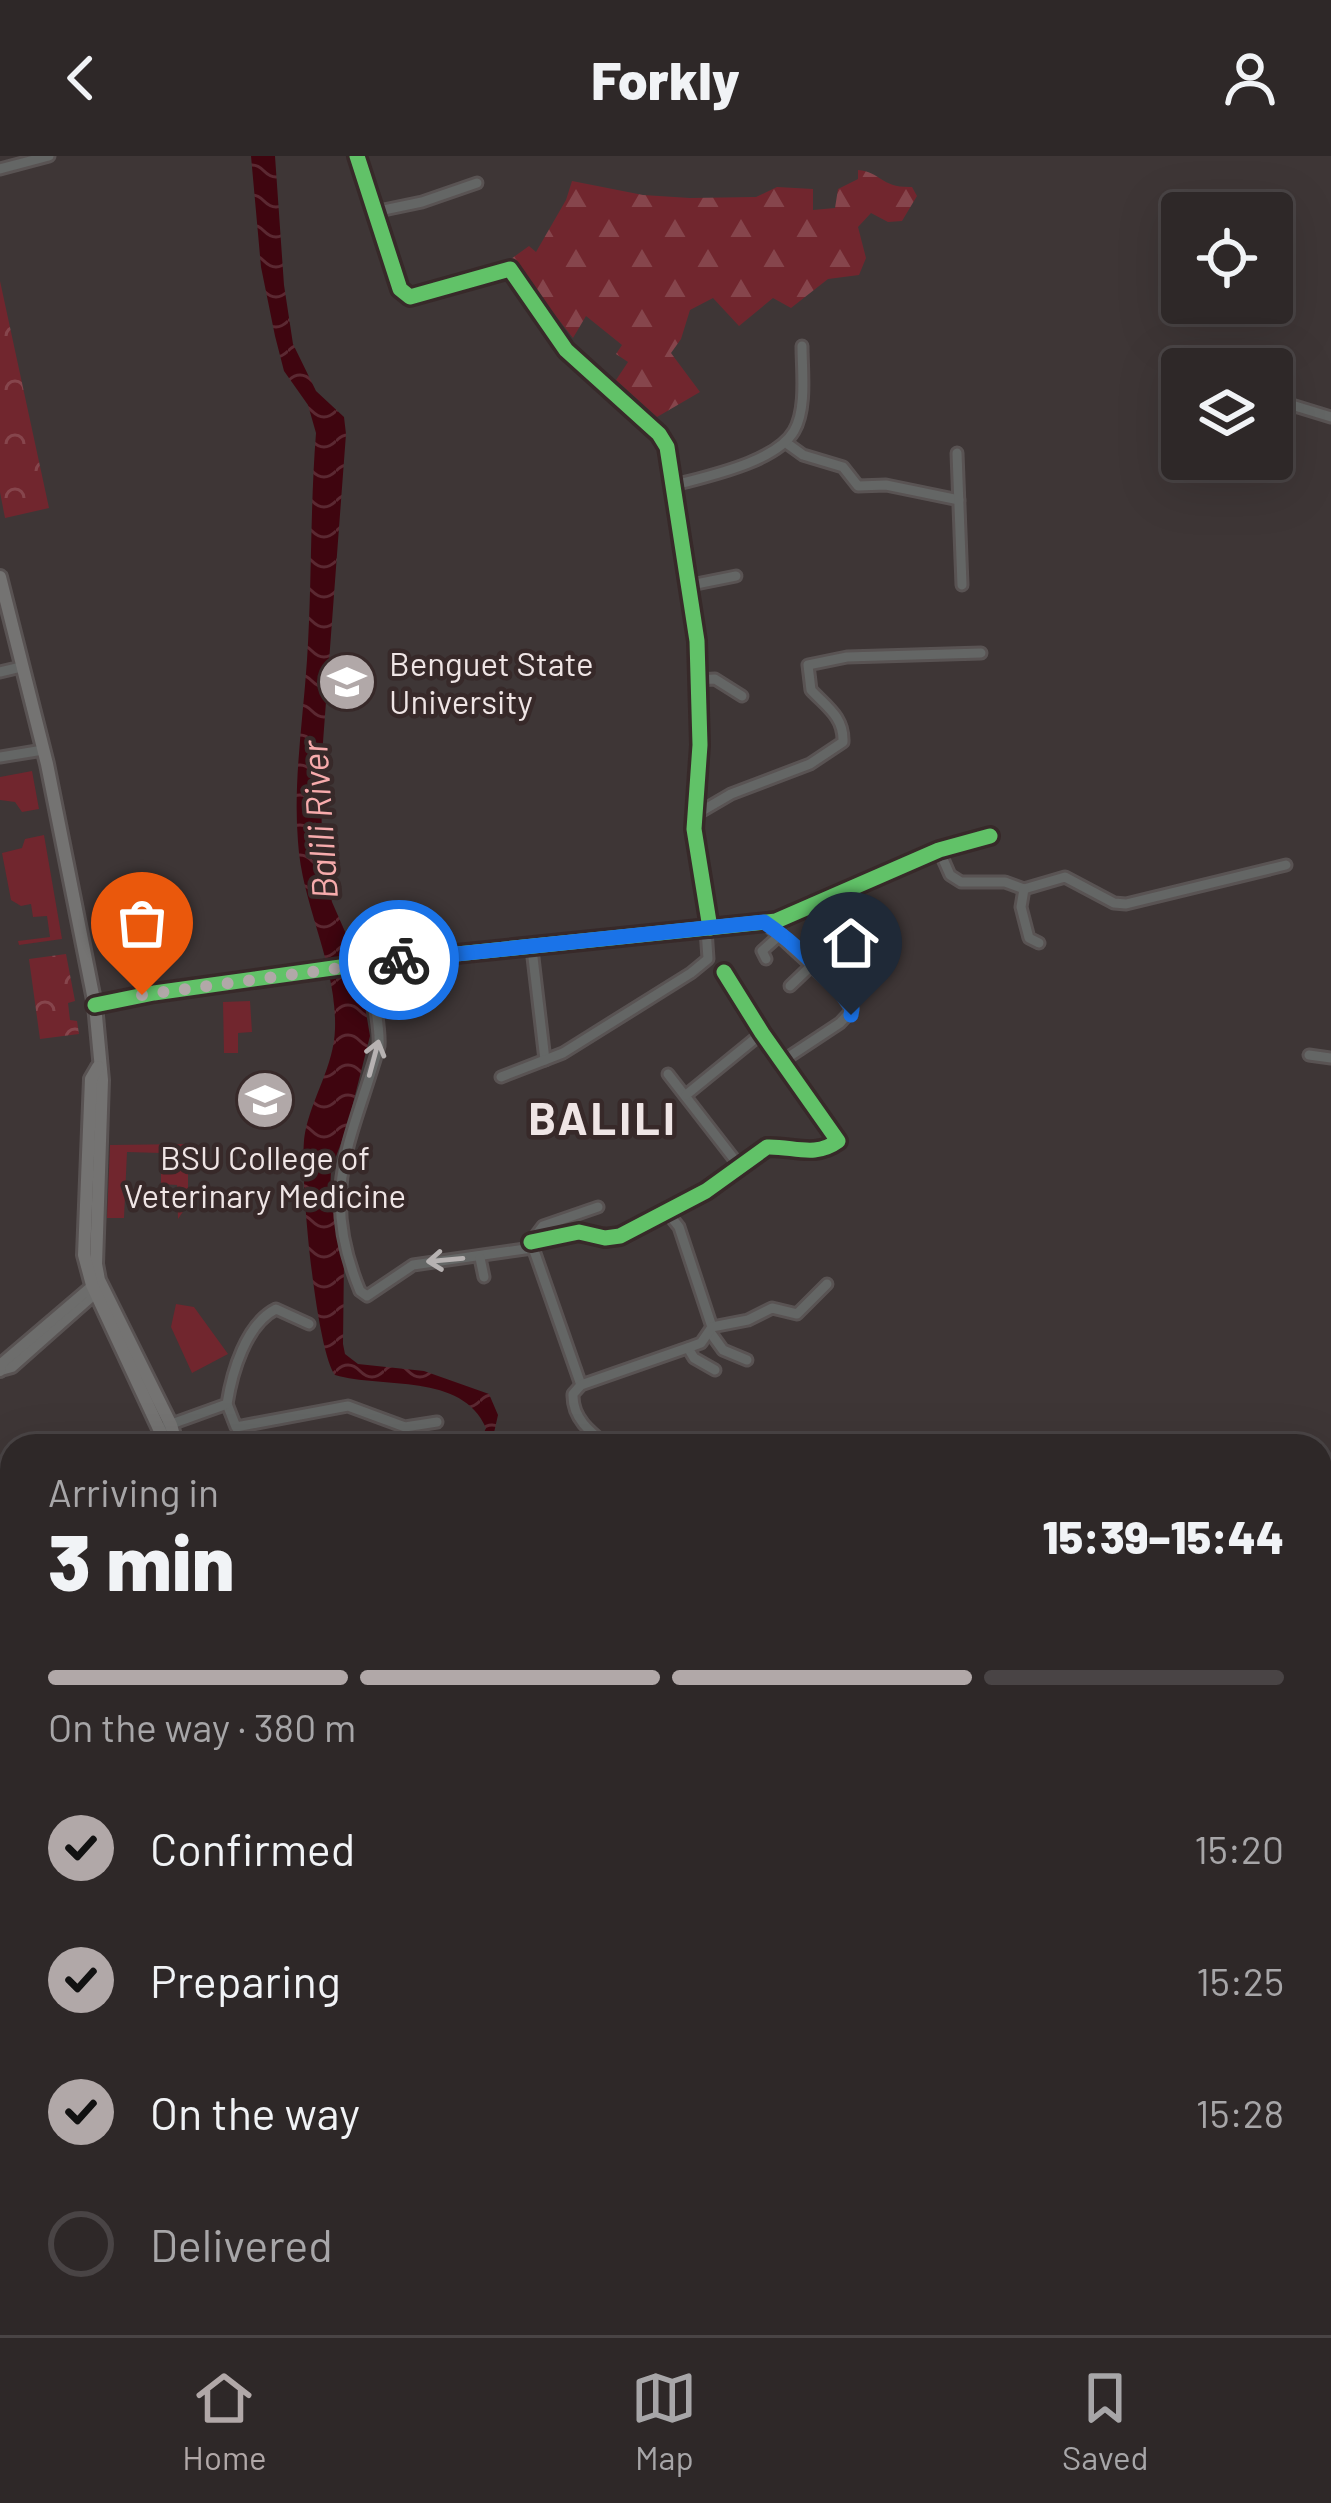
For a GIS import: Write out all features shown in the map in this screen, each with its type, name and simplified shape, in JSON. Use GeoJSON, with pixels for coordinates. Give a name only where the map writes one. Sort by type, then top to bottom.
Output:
{"type":"FeatureCollection","features":[{"type":"Feature","properties":{"kind":"highway"},"geometry":{"type":"LineString","coordinates":[[0,577],[44,751],[95,1005],[101,1080],[94,1255],[98,1286],[170,1434]]}},
{"type":"Feature","properties":{"kind":"highway"},"geometry":{"type":"LineString","coordinates":[[166,1426],[166,1434]]}},
{"type":"Feature","properties":{"kind":"main road"},"geometry":{"type":"LineString","coordinates":[[1,1369],[98,1286]]}},
{"type":"Feature","properties":{"kind":"street"},"geometry":{"type":"LineString","coordinates":[[0,170],[49,156]]}},
{"type":"Feature","properties":{"kind":"street"},"geometry":{"type":"LineString","coordinates":[[357,156],[400,289],[410,297],[501,270],[514,272],[566,350],[664,441],[691,586],[700,745],[695,815],[708,928],[706,962],[613,1024],[501,1077]]}},
{"type":"Feature","properties":{"kind":"street"},"geometry":{"type":"LineString","coordinates":[[374,212],[477,183]]}},
{"type":"Feature","properties":{"kind":"street"},"geometry":{"type":"LineString","coordinates":[[675,485],[732,469],[785,442],[798,421],[802,346]]}},
{"type":"Feature","properties":{"kind":"street"},"geometry":{"type":"LineString","coordinates":[[1293,405],[1331,417]]}},
{"type":"Feature","properties":{"kind":"street"},"geometry":{"type":"LineString","coordinates":[[785,442],[803,455],[843,467],[858,486],[886,485],[959,500]]}},
{"type":"Feature","properties":{"kind":"street"},"geometry":{"type":"LineString","coordinates":[[957,453],[962,585]]}},
{"type":"Feature","properties":{"kind":"street"},"geometry":{"type":"LineString","coordinates":[[691,586],[736,576]]}},
{"type":"Feature","properties":{"kind":"street"},"geometry":{"type":"LineString","coordinates":[[695,815],[731,794],[810,764],[843,742],[843,729],[832,707],[812,690],[808,665],[847,657],[981,653]]}},
{"type":"Feature","properties":{"kind":"street"},"geometry":{"type":"LineString","coordinates":[[0,672],[21,667]]}},
{"type":"Feature","properties":{"kind":"street"},"geometry":{"type":"LineString","coordinates":[[698,680],[722,682],[742,696]]}},
{"type":"Feature","properties":{"kind":"street"},"geometry":{"type":"LineString","coordinates":[[0,758],[44,751]]}},
{"type":"Feature","properties":{"kind":"street"},"geometry":{"type":"LineString","coordinates":[[95,1005],[373,963],[764,922],[793,915],[939,850],[990,836]]}},
{"type":"Feature","properties":{"kind":"street"},"geometry":{"type":"LineString","coordinates":[[939,850],[955,880],[1005,882],[1024,889],[1065,878],[1114,903],[1126,904],[1286,865]]}},
{"type":"Feature","properties":{"kind":"street"},"geometry":{"type":"LineString","coordinates":[[1024,889],[1022,920],[1029,938],[1040,943]]}},
{"type":"Feature","properties":{"kind":"street"},"geometry":{"type":"LineString","coordinates":[[764,922],[851,1006],[848,1018],[781,1062]]}},
{"type":"Feature","properties":{"kind":"street"},"geometry":{"type":"LineString","coordinates":[[766,959],[762,951],[781,934]]}},
{"type":"Feature","properties":{"kind":"street"},"geometry":{"type":"LineString","coordinates":[[532,949],[545,1060]]}},
{"type":"Feature","properties":{"kind":"street"},"geometry":{"type":"LineString","coordinates":[[373,963],[379,1046],[340,1175],[342,1224],[357,1285],[367,1296],[413,1265],[480,1258],[579,1232],[605,1238],[620,1235],[668,1212],[767,1148],[806,1152],[829,1147],[835,1137],[724,972]]}},
{"type":"Feature","properties":{"kind":"street"},"geometry":{"type":"LineString","coordinates":[[790,986],[812,965]]}},
{"type":"Feature","properties":{"kind":"street"},"geometry":{"type":"LineString","coordinates":[[686,1095],[762,1034]]}},
{"type":"Feature","properties":{"kind":"street"},"geometry":{"type":"LineString","coordinates":[[1309,1055],[1331,1058]]}},
{"type":"Feature","properties":{"kind":"street"},"geometry":{"type":"LineString","coordinates":[[668,1074],[734,1159]]}},
{"type":"Feature","properties":{"kind":"street"},"geometry":{"type":"LineString","coordinates":[[531,1245],[543,1226],[598,1207]]}},
{"type":"Feature","properties":{"kind":"street"},"geometry":{"type":"LineString","coordinates":[[668,1212],[679,1227],[711,1329],[723,1350],[747,1360]]}},
{"type":"Feature","properties":{"kind":"street"},"geometry":{"type":"LineString","coordinates":[[531,1245],[581,1385]]}},
{"type":"Feature","properties":{"kind":"street"},"geometry":{"type":"LineString","coordinates":[[480,1258],[484,1277]]}},
{"type":"Feature","properties":{"kind":"street"},"geometry":{"type":"LineString","coordinates":[[592,1434],[574,1409],[573,1394],[581,1385],[688,1348],[700,1343],[711,1329],[748,1321],[772,1308],[797,1314],[827,1284]]}},
{"type":"Feature","properties":{"kind":"street"},"geometry":{"type":"LineString","coordinates":[[308,1324],[277,1309],[267,1313],[248,1340],[227,1404],[236,1427],[348,1406],[405,1427],[437,1422]]}},
{"type":"Feature","properties":{"kind":"street"},"geometry":{"type":"LineString","coordinates":[[688,1348],[694,1358],[715,1370]]}},
{"type":"Feature","properties":{"kind":"street"},"geometry":{"type":"LineString","coordinates":[[166,1426],[227,1404]]}},
{"type":"Feature","properties":{"kind":"green space"},"geometry":{"type":"Polygon","coordinates":[[[858,170],[912,187],[917,196],[902,221],[888,222],[871,213],[858,227],[866,258],[859,275],[828,279],[791,308],[773,298],[739,326],[713,298],[690,310],[671,353],[700,392],[657,417],[616,380],[628,362],[616,354],[622,345],[586,316],[573,338],[511,259],[529,246],[536,252],[572,181],[643,195],[690,198],[756,197],[777,187],[813,189],[813,210],[835,208],[838,189],[858,179],[858,170]]]}},
{"type":"Feature","properties":{"kind":"green space"},"geometry":{"type":"Polygon","coordinates":[[[0,281],[49,508],[5,518],[0,492],[0,281]]]}},
{"type":"Feature","properties":{"kind":"green space"},"geometry":{"type":"Polygon","coordinates":[[[32,771],[39,809],[22,812],[15,802],[0,800],[0,777],[32,771]]]}},
{"type":"Feature","properties":{"kind":"green space"},"geometry":{"type":"Polygon","coordinates":[[[44,835],[62,939],[19,945],[18,941],[50,937],[47,916],[33,917],[31,904],[21,906],[11,900],[2,853],[22,848],[25,839],[44,835]]]}},
{"type":"Feature","properties":{"kind":"green space"},"geometry":{"type":"Polygon","coordinates":[[[66,954],[75,1001],[68,1003],[70,1020],[77,1021],[79,1034],[40,1039],[29,959],[66,954]]]}},
{"type":"Feature","properties":{"kind":"green space"},"geometry":{"type":"Polygon","coordinates":[[[250,1001],[252,1032],[238,1033],[238,1053],[224,1053],[223,1002],[250,1001]]]}},
{"type":"Feature","properties":{"kind":"green space"},"geometry":{"type":"Polygon","coordinates":[[[188,1144],[188,1204],[178,1219],[177,1185],[161,1184],[161,1153],[127,1152],[124,1218],[107,1218],[110,1145],[188,1144]]]}},
{"type":"Feature","properties":{"kind":"green space"},"geometry":{"type":"Polygon","coordinates":[[[176,1304],[194,1307],[228,1354],[192,1373],[171,1327],[176,1304]]]}},
{"type":"Feature","properties":{"kind":"water","name":"Balili River"},"geometry":{"type":"Polygon","coordinates":[[[251,156],[275,156],[293,344],[316,391],[344,417],[346,434],[321,769],[322,849],[332,902],[357,959],[370,1036],[331,1170],[330,1196],[344,1260],[343,1344],[345,1354],[358,1364],[424,1371],[489,1394],[498,1415],[494,1434],[483,1434],[486,1428],[475,1410],[440,1390],[335,1375],[321,1332],[310,1258],[304,1152],[308,1120],[334,1043],[334,1005],[301,866],[297,819],[316,433],[308,405],[284,371],[261,267],[251,156]]]}},
{"type":"Feature","properties":{"kind":"cycle path"},"geometry":{"type":"LineString","coordinates":[[357,156],[400,289],[410,297],[510,269],[566,350],[659,434],[667,447],[697,641],[700,745],[694,829],[710,928]]}},
{"type":"Feature","properties":{"kind":"cycle path"},"geometry":{"type":"LineString","coordinates":[[95,1005],[369,963],[776,921],[939,850],[990,836]]}},
{"type":"Feature","properties":{"kind":"cycle path"},"geometry":{"type":"LineString","coordinates":[[531,1242],[579,1232],[620,1236],[706,1191],[767,1147],[812,1150],[838,1141],[724,972]]}},
{"type":"Feature","properties":{"kind":"way so far"},"geometry":{"type":"LineString","coordinates":[[142,995],[399,960]]}},
{"type":"Feature","properties":{"kind":"place","name":"Benguet State University"},"geometry":{"type":"Point","coordinates":[347,682]}},
{"type":"Feature","properties":{"kind":"place","name":"BSU College of Veterinary Medicine"},"geometry":{"type":"Point","coordinates":[265,1100]}},
{"type":"Feature","properties":{"kind":"district","name":"BALILI"},"geometry":{"type":"Point","coordinates":[603,1117]}},
{"type":"Feature","properties":{"kind":"route"},"geometry":{"type":"LineString","coordinates":[[399,960],[764,922],[841,993],[852,1008],[851,1015]]}}]}
